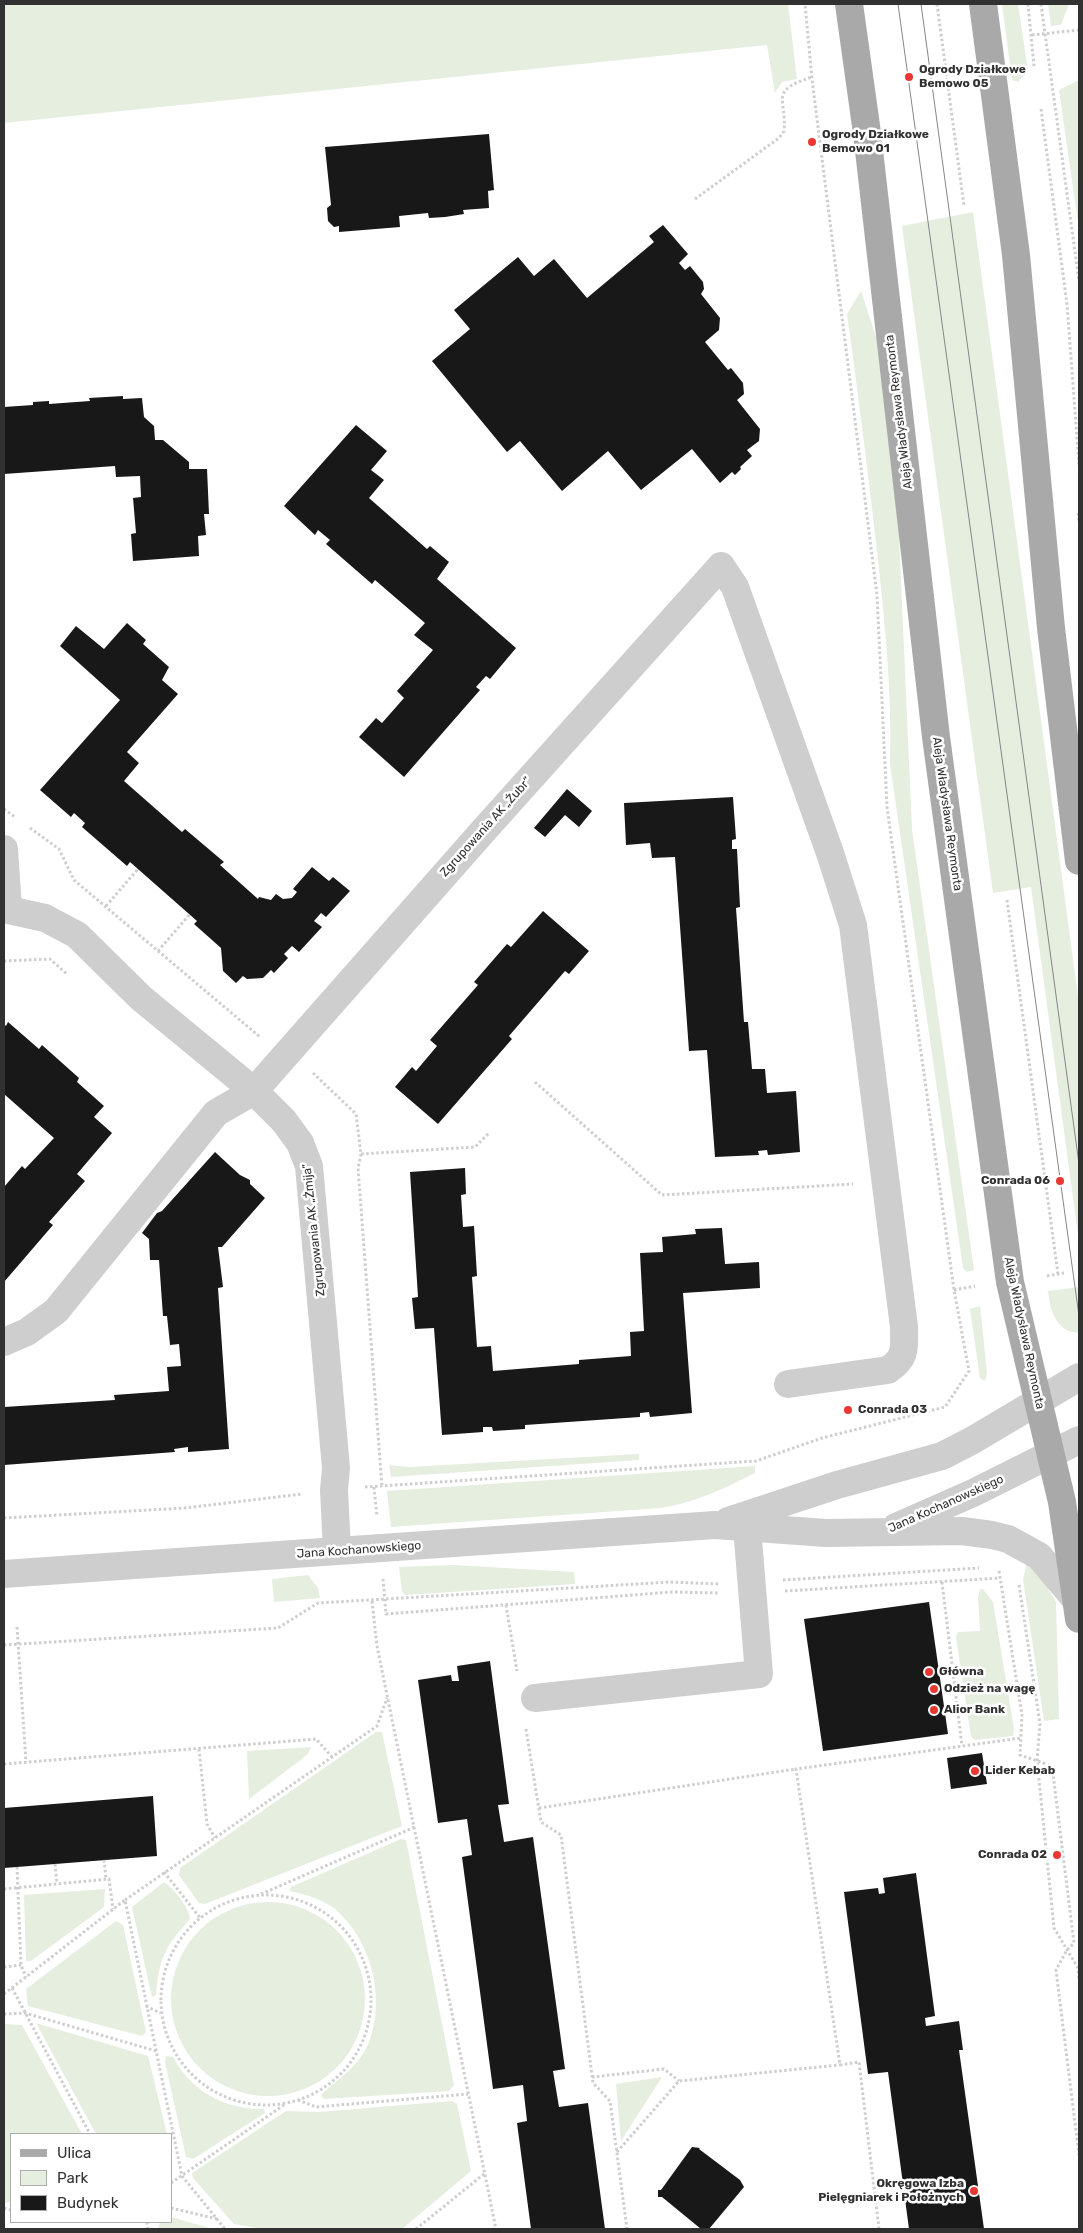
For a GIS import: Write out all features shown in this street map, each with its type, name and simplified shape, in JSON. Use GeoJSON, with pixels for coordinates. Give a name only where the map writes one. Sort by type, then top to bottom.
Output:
{"type":"FeatureCollection","features":[{"type":"Feature","properties":{"kind":"main road","name":"Aleja Władysława Reymonta"},"geometry":{"type":"LineString","coordinates":[[850,4],[867,133],[939,757],[1010,1282],[1062,1502],[1078,1610]]}},
{"type":"Feature","properties":{"kind":"main road"},"geometry":{"type":"LineString","coordinates":[[983,4],[1016,255],[1051,628],[1079,861]]}},
{"type":"Feature","properties":{"kind":"street","name":"Zgrupowania AK „Żubr”"},"geometry":{"type":"LineString","coordinates":[[4,1342],[27,1332],[56,1311],[216,1113],[254,1090],[484,830],[722,566],[735,587],[847,902],[857,949],[886,1182]]}},
{"type":"Feature","properties":{"kind":"street"},"geometry":{"type":"LineString","coordinates":[[4,849],[6,908]]}},
{"type":"Feature","properties":{"kind":"street","name":"Zgrupowania AK „Żmija”"},"geometry":{"type":"LineString","coordinates":[[6,908],[45,918],[76,935],[142,998],[254,1090],[284,1121],[300,1143],[310,1166],[336,1468],[334,1490],[337,1552]]}},
{"type":"Feature","properties":{"kind":"street"},"geometry":{"type":"LineString","coordinates":[[788,1384],[888,1370],[899,1362],[904,1352],[904,1326],[886,1182]]}},
{"type":"Feature","properties":{"kind":"street","name":"Jana Kochanowskiego"},"geometry":{"type":"LineString","coordinates":[[715,1525],[837,1485],[942,1456],[1079,1377]]}},
{"type":"Feature","properties":{"kind":"street","name":"Jana Kochanowskiego"},"geometry":{"type":"LineString","coordinates":[[4,1574],[715,1525],[826,1533],[883,1533],[973,1493],[1079,1440]]}},
{"type":"Feature","properties":{"kind":"street"},"geometry":{"type":"LineString","coordinates":[[530,1709],[759,1674],[747,1527]]}},
{"type":"Feature","properties":{"kind":"street"},"geometry":{"type":"LineString","coordinates":[[883,1533],[962,1531],[1008,1539],[1039,1556],[1078,1610]]}},
{"type":"Feature","properties":{"kind":"path"},"geometry":{"type":"LineString","coordinates":[[4,1518],[185,1508],[382,1486],[756,1461],[822,1438],[946,1407],[969,1371],[954,1290],[888,808],[877,595],[812,77],[805,4]]}},
{"type":"Feature","properties":{"kind":"path"},"geometry":{"type":"LineString","coordinates":[[937,4],[964,206]]}},
{"type":"Feature","properties":{"kind":"path"},"geometry":{"type":"LineString","coordinates":[[1028,4],[1034,66]]}},
{"type":"Feature","properties":{"kind":"path"},"geometry":{"type":"LineString","coordinates":[[1041,4],[1079,281]]}},
{"type":"Feature","properties":{"kind":"path"},"geometry":{"type":"LineString","coordinates":[[1032,35],[1079,30]]}},
{"type":"Feature","properties":{"kind":"path"},"geometry":{"type":"LineString","coordinates":[[695,199],[779,138],[784,131],[781,98],[786,89],[795,82],[812,77]]}},
{"type":"Feature","properties":{"kind":"path"},"geometry":{"type":"LineString","coordinates":[[1041,109],[1067,304],[1079,465]]}},
{"type":"Feature","properties":{"kind":"path"},"geometry":{"type":"LineString","coordinates":[[1078,513],[1079,522]]}},
{"type":"Feature","properties":{"kind":"path"},"geometry":{"type":"LineString","coordinates":[[4,809],[20,820]]}},
{"type":"Feature","properties":{"kind":"path"},"geometry":{"type":"LineString","coordinates":[[27,826],[59,849],[74,880],[284,1056],[308,1069],[356,1114],[361,1154],[358,1168],[382,1486]]}},
{"type":"Feature","properties":{"kind":"path"},"geometry":{"type":"LineString","coordinates":[[106,906],[138,868]]}},
{"type":"Feature","properties":{"kind":"path"},"geometry":{"type":"LineString","coordinates":[[1007,900],[1058,1274]]}},
{"type":"Feature","properties":{"kind":"path"},"geometry":{"type":"LineString","coordinates":[[158,952],[190,914]]}},
{"type":"Feature","properties":{"kind":"path"},"geometry":{"type":"LineString","coordinates":[[535,1082],[662,1195],[886,1182]]}},
{"type":"Feature","properties":{"kind":"path"},"geometry":{"type":"LineString","coordinates":[[361,1154],[475,1147],[489,1133]]}},
{"type":"Feature","properties":{"kind":"path"},"geometry":{"type":"LineString","coordinates":[[1047,1276],[1064,1273]]}},
{"type":"Feature","properties":{"kind":"path"},"geometry":{"type":"LineString","coordinates":[[954,1290],[976,1286]]}},
{"type":"Feature","properties":{"kind":"path"},"geometry":{"type":"LineString","coordinates":[[1008,1568],[998,1567],[1022,1715],[1020,1755],[1052,1766],[1074,1942],[1067,1950],[1056,1970],[1079,2155]]}},
{"type":"Feature","properties":{"kind":"path"},"geometry":{"type":"LineString","coordinates":[[4,1645],[278,1628],[318,1603],[670,1582],[720,1584],[751,1588],[989,1568]]}},
{"type":"Feature","properties":{"kind":"path"},"geometry":{"type":"LineString","coordinates":[[384,1599],[386,1614],[672,1592],[942,1582],[1000,1578]]}},
{"type":"Feature","properties":{"kind":"path"},"geometry":{"type":"LineString","coordinates":[[1018,1578],[1040,1724],[1037,1760],[1054,1928],[1078,1968],[1079,1980]]}},
{"type":"Feature","properties":{"kind":"path"},"geometry":{"type":"LineString","coordinates":[[942,1582],[962,1746]]}},
{"type":"Feature","properties":{"kind":"path"},"geometry":{"type":"LineString","coordinates":[[372,1600],[378,1646],[388,1697],[496,2229]]}},
{"type":"Feature","properties":{"kind":"path"},"geometry":{"type":"LineString","coordinates":[[506,1605],[517,1672]]}},
{"type":"Feature","properties":{"kind":"path"},"geometry":{"type":"LineString","coordinates":[[17,1627],[26,1762]]}},
{"type":"Feature","properties":{"kind":"path"},"geometry":{"type":"LineString","coordinates":[[4,1994],[124,1900],[377,1726],[388,1697]]}},
{"type":"Feature","properties":{"kind":"path"},"geometry":{"type":"LineString","coordinates":[[530,1709],[541,1822],[561,1835],[593,2083],[610,2101],[627,2229]]}},
{"type":"Feature","properties":{"kind":"path"},"geometry":{"type":"LineString","coordinates":[[539,1808],[796,1769],[1021,1738]]}},
{"type":"Feature","properties":{"kind":"path"},"geometry":{"type":"LineString","coordinates":[[4,1764],[316,1740],[332,1757]]}},
{"type":"Feature","properties":{"kind":"path"},"geometry":{"type":"LineString","coordinates":[[199,1749],[207,1824],[215,1838]]}},
{"type":"Feature","properties":{"kind":"path"},"geometry":{"type":"LineString","coordinates":[[796,1769],[840,2065]]}},
{"type":"Feature","properties":{"kind":"path"},"geometry":{"type":"LineString","coordinates":[[260,1895],[415,1827]]}},
{"type":"Feature","properties":{"kind":"path"},"geometry":{"type":"LineString","coordinates":[[104,1860],[113,1909]]}},
{"type":"Feature","properties":{"kind":"path"},"geometry":{"type":"LineString","coordinates":[[55,1864],[57,1884]]}},
{"type":"Feature","properties":{"kind":"path"},"geometry":{"type":"LineString","coordinates":[[17,1867],[21,1965],[26,1977]]}},
{"type":"Feature","properties":{"kind":"path"},"geometry":{"type":"LineString","coordinates":[[164,1872],[201,1919]]}},
{"type":"Feature","properties":{"kind":"path"},"geometry":{"type":"LineString","coordinates":[[4,1889],[106,1879]]}},
{"type":"Feature","properties":{"kind":"path"},"geometry":{"type":"LineString","coordinates":[[260,1895],[288,1897],[328,1913],[341,1926],[361,1955],[370,1989],[368,2025],[354,2057],[330,2083],[298,2100],[285,2104],[265,2105],[232,2100],[202,2084],[179,2060],[160,2013],[161,1996],[167,1962],[184,1934],[201,1919],[209,1911],[242,1897],[260,1895]]}},
{"type":"Feature","properties":{"kind":"path"},"geometry":{"type":"LineString","coordinates":[[124,1900],[182,2176],[225,2229]]}},
{"type":"Feature","properties":{"kind":"path"},"geometry":{"type":"LineString","coordinates":[[4,1967],[21,1965]]}},
{"type":"Feature","properties":{"kind":"path"},"geometry":{"type":"LineString","coordinates":[[12,1988],[89,2133]]}},
{"type":"Feature","properties":{"kind":"path"},"geometry":{"type":"LineString","coordinates":[[146,2006],[160,2013]]}},
{"type":"Feature","properties":{"kind":"path"},"geometry":{"type":"LineString","coordinates":[[4,2014],[25,2013],[156,2051]]}},
{"type":"Feature","properties":{"kind":"path"},"geometry":{"type":"LineString","coordinates":[[617,2152],[679,2081],[859,2062],[879,2229]]}},
{"type":"Feature","properties":{"kind":"path"},"geometry":{"type":"LineString","coordinates":[[592,2077],[664,2069],[679,2081]]}},
{"type":"Feature","properties":{"kind":"path"},"geometry":{"type":"LineString","coordinates":[[298,2100],[316,2107],[468,2094]]}},
{"type":"Feature","properties":{"kind":"path"},"geometry":{"type":"LineString","coordinates":[[172,2182],[285,2104]]}},
{"type":"Feature","properties":{"kind":"path"},"geometry":{"type":"LineString","coordinates":[[416,2229],[484,2174]]}},
{"type":"Feature","properties":{"kind":"path"},"geometry":{"type":"LineString","coordinates":[[172,2208],[217,2219]]}},
{"type":"Feature","properties":{"kind":"green space"},"geometry":{"type":"Polygon","coordinates":[[[4,4],[788,4],[797,79],[782,82],[775,93],[767,45],[4,123],[4,4]]]}},
{"type":"Feature","properties":{"kind":"green space"},"geometry":{"type":"Polygon","coordinates":[[[1002,4],[1018,4],[1028,71],[1018,82],[1012,80],[1002,4]]]}},
{"type":"Feature","properties":{"kind":"green space"},"geometry":{"type":"Polygon","coordinates":[[[1048,4],[1069,4],[1061,25],[1051,26],[1048,4]]]}},
{"type":"Feature","properties":{"kind":"green space"},"geometry":{"type":"Polygon","coordinates":[[[1079,80],[1079,230],[1059,90],[1079,80]]]}},
{"type":"Feature","properties":{"kind":"green space"},"geometry":{"type":"Polygon","coordinates":[[[973,212],[1079,1004],[1079,1242],[1031,887],[993,893],[902,226],[973,212]]]}},
{"type":"Feature","properties":{"kind":"green space"},"geometry":{"type":"Polygon","coordinates":[[[861,291],[878,343],[898,513],[912,829],[974,1270],[967,1272],[963,1268],[890,764],[889,684],[883,604],[847,314],[861,291]]]}},
{"type":"Feature","properties":{"kind":"green space"},"geometry":{"type":"Polygon","coordinates":[[[1079,1287],[1079,1333],[1065,1329],[1056,1319],[1050,1305],[1048,1291],[1079,1287]]]}},
{"type":"Feature","properties":{"kind":"green space"},"geometry":{"type":"Polygon","coordinates":[[[980,1306],[987,1373],[985,1381],[980,1378],[970,1309],[980,1306]]]}},
{"type":"Feature","properties":{"kind":"green space"},"geometry":{"type":"Polygon","coordinates":[[[639,1454],[639,1460],[391,1477],[389,1465],[408,1467],[639,1454]]]}},
{"type":"Feature","properties":{"kind":"green space"},"geometry":{"type":"Polygon","coordinates":[[[755,1466],[755,1473],[720,1490],[687,1502],[661,1508],[391,1527],[387,1491],[755,1466]]]}},
{"type":"Feature","properties":{"kind":"green space"},"geometry":{"type":"Polygon","coordinates":[[[1027,1562],[1046,1585],[1056,1602],[1059,1719],[1044,1721],[1023,1579],[1027,1562]]]}},
{"type":"Feature","properties":{"kind":"green space"},"geometry":{"type":"Polygon","coordinates":[[[454,1565],[574,1572],[575,1584],[405,1595],[402,1592],[399,1567],[454,1565]]]}},
{"type":"Feature","properties":{"kind":"green space"},"geometry":{"type":"Polygon","coordinates":[[[308,1575],[318,1588],[320,1598],[274,1602],[272,1579],[308,1575]]]}},
{"type":"Feature","properties":{"kind":"green space"},"geometry":{"type":"Polygon","coordinates":[[[980,1589],[983,1589],[993,1602],[1014,1729],[1013,1736],[975,1740],[971,1737],[956,1637],[958,1632],[980,1631],[978,1598],[980,1589]]]}},
{"type":"Feature","properties":{"kind":"green space"},"geometry":{"type":"Polygon","coordinates":[[[376,1732],[382,1732],[402,1826],[205,1904],[199,1903],[179,1875],[180,1868],[376,1732]]]}},
{"type":"Feature","properties":{"kind":"green space"},"geometry":{"type":"Polygon","coordinates":[[[311,1747],[307,1755],[249,1799],[247,1751],[311,1747]]]}},
{"type":"Feature","properties":{"kind":"green space"},"geometry":{"type":"Polygon","coordinates":[[[401,1839],[406,1840],[454,2085],[449,2091],[324,2099],[321,2095],[355,2065],[369,2042],[374,2025],[376,2007],[372,1970],[358,1937],[335,1909],[325,1902],[289,1891],[291,1887],[401,1839]]]}},
{"type":"Feature","properties":{"kind":"green space"},"geometry":{"type":"Polygon","coordinates":[[[164,1882],[180,1899],[187,1909],[190,1919],[175,1937],[161,1962],[156,1995],[152,1997],[132,1907],[164,1882]]]}},
{"type":"Feature","properties":{"kind":"green space"},"geometry":{"type":"Polygon","coordinates":[[[105,1889],[104,1907],[31,1961],[26,1961],[24,1895],[105,1889]]]}},
{"type":"Feature","properties":{"kind":"green space"},"geometry":{"type":"Polygon","coordinates":[[[268,1902],[287,1904],[305,1909],[322,1918],[337,1930],[349,1945],[358,1962],[363,1980],[365,1999],[363,2018],[358,2036],[349,2053],[337,2068],[322,2080],[305,2089],[287,2094],[268,2096],[249,2094],[231,2089],[214,2080],[199,2068],[187,2053],[178,2036],[173,2018],[171,1999],[173,1980],[178,1962],[187,1945],[199,1930],[214,1918],[231,1909],[249,1904],[268,1902]]]}},
{"type":"Feature","properties":{"kind":"green space"},"geometry":{"type":"Polygon","coordinates":[[[116,1921],[123,1925],[146,2032],[142,2036],[28,2006],[26,1989],[116,1921]]]}},
{"type":"Feature","properties":{"kind":"green space"},"geometry":{"type":"Polygon","coordinates":[[[36,2023],[148,2056],[167,2133],[95,2133],[36,2023]]]}},
{"type":"Feature","properties":{"kind":"green space"},"geometry":{"type":"Polygon","coordinates":[[[4,2024],[22,2025],[81,2133],[10,2133],[10,2202],[4,2203],[4,2024]]]}},
{"type":"Feature","properties":{"kind":"green space"},"geometry":{"type":"Polygon","coordinates":[[[166,2056],[173,2057],[189,2080],[211,2096],[236,2106],[264,2109],[265,2113],[193,2159],[186,2157],[165,2062],[166,2056]]]}},
{"type":"Feature","properties":{"kind":"green space"},"geometry":{"type":"Polygon","coordinates":[[[662,2077],[621,2141],[616,2084],[662,2077]]]}},
{"type":"Feature","properties":{"kind":"green space"},"geometry":{"type":"Polygon","coordinates":[[[452,2101],[457,2104],[471,2171],[402,2229],[263,2229],[234,2224],[193,2178],[192,2173],[286,2111],[319,2112],[452,2101]]]}},
{"type":"Feature","properties":{"kind":"green space"},"geometry":{"type":"Polygon","coordinates":[[[172,2217],[213,2229],[158,2229],[160,2223],[172,2223],[172,2217]]]}},
{"type":"Feature","properties":{"kind":"building"},"geometry":{"type":"Polygon","coordinates":[[[489,134],[494,190],[488,191],[489,208],[463,210],[464,214],[445,217],[429,218],[428,213],[399,216],[400,227],[339,232],[339,226],[334,227],[328,221],[327,208],[331,205],[325,147],[489,134]]]}},
{"type":"Feature","properties":{"kind":"building"},"geometry":{"type":"Polygon","coordinates":[[[663,225],[688,254],[679,263],[685,270],[690,266],[703,282],[704,289],[701,294],[720,318],[719,330],[705,342],[728,370],[731,368],[743,383],[744,394],[737,400],[760,429],[759,441],[747,450],[752,456],[740,467],[741,469],[735,475],[732,472],[720,483],[692,449],[641,490],[608,451],[562,491],[520,441],[507,452],[432,361],[470,329],[454,310],[518,257],[534,276],[554,259],[587,298],[654,242],[649,236],[663,225]]]}},
{"type":"Feature","properties":{"kind":"building"},"geometry":{"type":"Polygon","coordinates":[[[123,396],[123,399],[142,398],[144,417],[154,426],[155,440],[163,440],[189,462],[189,469],[207,469],[209,514],[204,514],[206,535],[198,536],[199,556],[133,561],[131,534],[136,533],[133,498],[141,497],[140,476],[116,477],[115,466],[4,474],[4,407],[33,405],[33,402],[49,401],[49,404],[90,401],[89,398],[123,396]]]}},
{"type":"Feature","properties":{"kind":"building"},"geometry":{"type":"Polygon","coordinates":[[[356,425],[387,451],[371,470],[384,480],[369,498],[427,549],[430,546],[449,562],[437,579],[516,648],[490,679],[486,676],[476,687],[480,690],[404,777],[359,737],[376,718],[382,723],[404,698],[397,691],[433,650],[414,635],[425,623],[375,580],[372,584],[326,544],[330,540],[318,530],[315,535],[284,506],[356,425]]]}},
{"type":"Feature","properties":{"kind":"building"},"geometry":{"type":"Polygon","coordinates":[[[127,623],[146,640],[143,644],[169,667],[162,680],[178,694],[127,752],[139,763],[124,781],[182,832],[185,829],[224,862],[220,865],[258,899],[259,897],[271,900],[276,894],[283,899],[292,898],[297,892],[293,889],[312,867],[329,881],[333,877],[350,891],[326,917],[321,913],[314,921],[322,927],[299,952],[292,946],[284,954],[288,958],[274,973],[271,970],[263,978],[247,979],[243,976],[236,983],[223,971],[221,948],[194,924],[197,921],[130,862],[127,866],[82,827],[85,823],[74,813],[71,817],[40,790],[120,700],[60,646],[76,626],[104,649],[127,623]]]}},
{"type":"Feature","properties":{"kind":"building"},"geometry":{"type":"Polygon","coordinates":[[[567,789],[592,811],[579,827],[565,815],[545,837],[534,828],[567,789]]]}},
{"type":"Feature","properties":{"kind":"building"},"geometry":{"type":"Polygon","coordinates":[[[733,797],[736,839],[732,840],[732,849],[737,849],[740,907],[736,908],[744,1022],[748,1022],[752,1069],[765,1069],[767,1093],[796,1091],[800,1152],[768,1155],[767,1150],[758,1151],[759,1155],[715,1157],[707,1050],[689,1051],[675,857],[652,858],[650,843],[626,845],[624,803],[733,797]]]}},
{"type":"Feature","properties":{"kind":"building"},"geometry":{"type":"Polygon","coordinates":[[[543,911],[589,951],[569,974],[565,971],[509,1036],[512,1039],[438,1124],[395,1087],[412,1067],[416,1071],[437,1046],[430,1040],[478,985],[474,982],[507,944],[511,947],[543,911]]]}},
{"type":"Feature","properties":{"kind":"building"},"geometry":{"type":"Polygon","coordinates":[[[8,1022],[39,1049],[42,1045],[79,1078],[77,1082],[104,1106],[94,1117],[112,1133],[77,1174],[85,1181],[49,1222],[53,1225],[4,1282],[4,1187],[22,1166],[25,1169],[54,1138],[4,1094],[4,1024],[6,1026],[8,1022]]]}},
{"type":"Feature","properties":{"kind":"building"},"geometry":{"type":"Polygon","coordinates":[[[215,1152],[240,1175],[250,1180],[250,1184],[265,1198],[222,1247],[218,1247],[223,1287],[218,1288],[229,1449],[188,1452],[188,1447],[174,1449],[175,1452],[4,1465],[4,1407],[115,1400],[114,1395],[169,1391],[167,1367],[181,1366],[179,1344],[170,1345],[167,1316],[163,1316],[159,1260],[150,1260],[149,1239],[142,1233],[157,1213],[162,1211],[215,1152]]]}},
{"type":"Feature","properties":{"kind":"building"},"geometry":{"type":"Polygon","coordinates":[[[465,1168],[466,1194],[461,1195],[463,1227],[474,1226],[477,1276],[472,1277],[477,1347],[491,1346],[493,1371],[579,1364],[579,1360],[631,1356],[630,1332],[644,1331],[640,1253],[663,1252],[662,1237],[696,1234],[695,1229],[722,1228],[725,1264],[759,1262],[760,1288],[683,1293],[692,1413],[650,1417],[649,1412],[640,1413],[640,1417],[525,1425],[525,1429],[493,1431],[492,1427],[483,1427],[483,1432],[442,1435],[434,1328],[415,1329],[412,1298],[418,1297],[410,1172],[465,1168]]]}},
{"type":"Feature","properties":{"kind":"building"},"geometry":{"type":"Polygon","coordinates":[[[929,1602],[948,1734],[823,1751],[804,1619],[929,1602]]]}},
{"type":"Feature","properties":{"kind":"building"},"geometry":{"type":"Polygon","coordinates":[[[490,1661],[509,1804],[498,1805],[504,1842],[533,1837],[565,2069],[553,2071],[559,2107],[588,2103],[605,2229],[531,2229],[517,2123],[527,2121],[523,2085],[493,2089],[462,1857],[472,1855],[467,1819],[438,1823],[418,1680],[451,1675],[452,1681],[459,1681],[457,1666],[490,1661]]]}},
{"type":"Feature","properties":{"kind":"building"},"geometry":{"type":"Polygon","coordinates":[[[982,1753],[987,1784],[951,1789],[947,1758],[982,1753]]]}},
{"type":"Feature","properties":{"kind":"building"},"geometry":{"type":"Polygon","coordinates":[[[153,1796],[157,1856],[4,1868],[4,1808],[153,1796]]]}},
{"type":"Feature","properties":{"kind":"building"},"geometry":{"type":"Polygon","coordinates":[[[916,1873],[935,2016],[925,2018],[926,2026],[959,2021],[963,2050],[959,2050],[984,2229],[909,2229],[888,2072],[868,2074],[844,1892],[878,1888],[879,1894],[885,1893],[883,1878],[916,1873]]]}},
{"type":"Feature","properties":{"kind":"building"},"geometry":{"type":"Polygon","coordinates":[[[692,2147],[700,2148],[740,2180],[744,2187],[709,2229],[701,2229],[662,2197],[658,2197],[658,2190],[661,2190],[692,2147]]]}},
{"type":"Feature","properties":{"kind":"tram line"},"geometry":{"type":"LineString","coordinates":[[898,4],[1079,1316]]}},
{"type":"Feature","properties":{"kind":"tram line"},"geometry":{"type":"LineString","coordinates":[[921,4],[1079,1164]]}},
{"type":"Feature","properties":{"kind":"place","name":"Ogrody Działkowe Bemowo 05"},"geometry":{"type":"Point","coordinates":[909,77]}},
{"type":"Feature","properties":{"kind":"place","name":"Ogrody Działkowe Bemowo 01"},"geometry":{"type":"Point","coordinates":[812,142]}},
{"type":"Feature","properties":{"kind":"place","name":"Conrada 06"},"geometry":{"type":"Point","coordinates":[1060,1181]}},
{"type":"Feature","properties":{"kind":"place","name":"Conrada 03"},"geometry":{"type":"Point","coordinates":[848,1410]}},
{"type":"Feature","properties":{"kind":"place","name":"Główna"},"geometry":{"type":"Point","coordinates":[929,1672]}},
{"type":"Feature","properties":{"kind":"place","name":"Odzież na wagę"},"geometry":{"type":"Point","coordinates":[934,1689]}},
{"type":"Feature","properties":{"kind":"place","name":"Alior Bank"},"geometry":{"type":"Point","coordinates":[934,1710]}},
{"type":"Feature","properties":{"kind":"place","name":"Lider Kebab"},"geometry":{"type":"Point","coordinates":[975,1771]}},
{"type":"Feature","properties":{"kind":"place","name":"Conrada 02"},"geometry":{"type":"Point","coordinates":[1057,1855]}},
{"type":"Feature","properties":{"kind":"place","name":"Okręgowa Izba Pielęgniarek i Położnych"},"geometry":{"type":"Point","coordinates":[974,2191]}}]}
